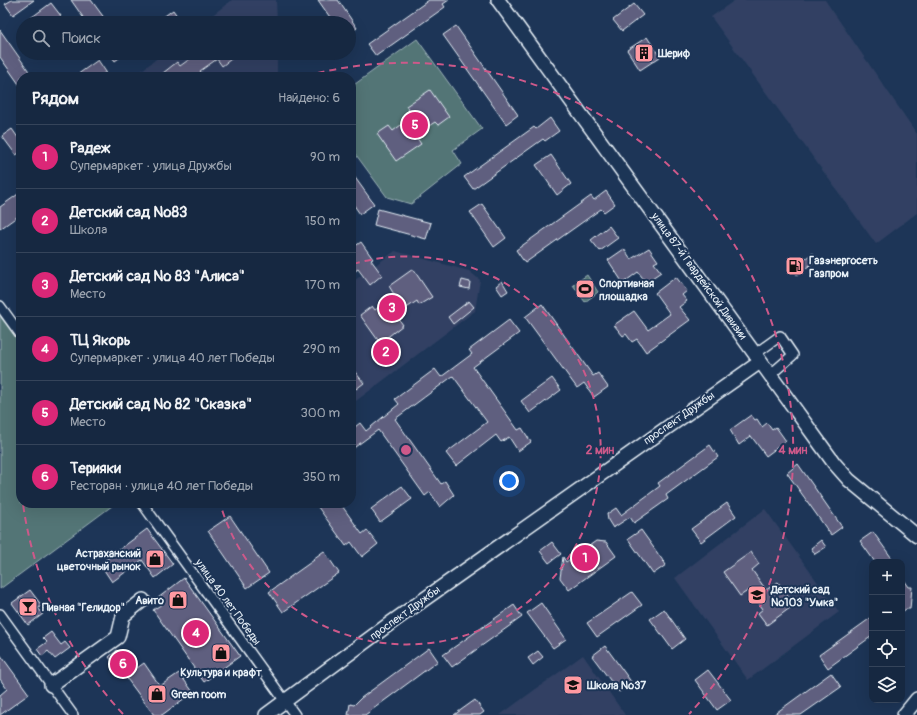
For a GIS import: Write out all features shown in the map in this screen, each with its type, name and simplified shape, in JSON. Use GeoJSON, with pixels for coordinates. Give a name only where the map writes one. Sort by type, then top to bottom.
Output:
{"type":"FeatureCollection","features":[{"type":"Feature","properties":{"kind":"street","name":"улица 87-й Гвардейской Дивизии"},"geometry":{"type":"LineString","coordinates":[[498,0],[817,440],[849,480],[917,536]]}},
{"type":"Feature","properties":{"kind":"street"},"geometry":{"type":"LineString","coordinates":[[0,306],[16,328]]}},
{"type":"Feature","properties":{"kind":"street"},"geometry":{"type":"LineString","coordinates":[[757,358],[780,336],[793,355],[770,375]]}},
{"type":"Feature","properties":{"kind":"street","name":"проспект Дружбы"},"geometry":{"type":"LineString","coordinates":[[266,715],[392,622],[579,490],[757,358]]}},
{"type":"Feature","properties":{"kind":"street","name":"улица 40 лет Победы"},"geometry":{"type":"LineString","coordinates":[[146,508],[294,715]]}},
{"type":"Feature","properties":{"kind":"street"},"geometry":{"type":"LineString","coordinates":[[51,685],[118,637],[123,616],[143,600]]}},
{"type":"Feature","properties":{"kind":"street"},"geometry":{"type":"LineString","coordinates":[[0,614],[72,715]]}},
{"type":"Feature","properties":{"kind":"street"},"geometry":{"type":"LineString","coordinates":[[904,715],[917,699]]}},
{"type":"Feature","properties":{"kind":"shaded area"},"geometry":{"type":"Polygon","coordinates":[[[232,0],[276,0],[277,16],[211,16],[232,0]]]}},
{"type":"Feature","properties":{"kind":"shaded area"},"geometry":{"type":"Polygon","coordinates":[[[735,0],[825,0],[917,134],[917,213],[876,244],[711,17],[735,0]]]}},
{"type":"Feature","properties":{"kind":"shaded area"},"geometry":{"type":"Polygon","coordinates":[[[155,60],[277,60],[277,72],[139,72],[155,60]]]}},
{"type":"Feature","properties":{"kind":"shaded area"},"geometry":{"type":"Polygon","coordinates":[[[395,251],[469,271],[480,280],[475,311],[356,401],[356,279],[395,251]]]}},
{"type":"Feature","properties":{"kind":"shaded area","name":"Детский сад №103 \"Умка\""},"geometry":{"type":"Polygon","coordinates":[[[765,509],[839,612],[748,680],[675,578],[765,509]]]}},
{"type":"Feature","properties":{"kind":"shaded area","name":"Школа №37"},"geometry":{"type":"Polygon","coordinates":[[[583,655],[625,715],[500,715],[583,655]]]}},
{"type":"Feature","properties":{"kind":"green space"},"geometry":{"type":"Polygon","coordinates":[[[417,39],[482,129],[453,150],[462,164],[411,204],[387,197],[356,155],[356,83],[417,39]]]}},
{"type":"Feature","properties":{"kind":"green space","name":"Спортивная площадка"},"geometry":{"type":"Polygon","coordinates":[[[587,275],[598,292],[585,302],[573,285],[587,275]]]}},
{"type":"Feature","properties":{"kind":"green space"},"geometry":{"type":"Polygon","coordinates":[[[0,316],[16,338],[16,508],[109,508],[0,589],[0,316]]]}},
{"type":"Feature","properties":{"kind":"building"},"geometry":{"type":"Polygon","coordinates":[[[12,0],[34,0],[13,15],[5,4],[12,0]]]}},
{"type":"Feature","properties":{"kind":"building"},"geometry":{"type":"Polygon","coordinates":[[[71,0],[91,0],[103,16],[82,16],[71,0]]]}},
{"type":"Feature","properties":{"kind":"building"},"geometry":{"type":"Polygon","coordinates":[[[318,0],[338,0],[349,16],[329,16],[318,0]]]}},
{"type":"Feature","properties":{"kind":"building"},"geometry":{"type":"Polygon","coordinates":[[[429,0],[449,0],[443,4],[445,7],[376,56],[367,44],[429,0]]]}},
{"type":"Feature","properties":{"kind":"building"},"geometry":{"type":"Polygon","coordinates":[[[51,3],[61,16],[33,16],[51,3]]]}},
{"type":"Feature","properties":{"kind":"building"},"geometry":{"type":"Polygon","coordinates":[[[634,4],[643,15],[622,31],[613,20],[634,4]]]}},
{"type":"Feature","properties":{"kind":"building"},"geometry":{"type":"Polygon","coordinates":[[[173,10],[177,16],[165,16],[173,10]]]}},
{"type":"Feature","properties":{"kind":"building"},"geometry":{"type":"Polygon","coordinates":[[[456,26],[518,115],[506,124],[443,35],[456,26]]]}},
{"type":"Feature","properties":{"kind":"building"},"geometry":{"type":"Polygon","coordinates":[[[0,30],[16,53],[16,60],[21,60],[29,72],[16,72],[16,80],[0,57],[0,30]]]}},
{"type":"Feature","properties":{"kind":"building","name":"Шериф"},"geometry":{"type":"Polygon","coordinates":[[[647,37],[660,57],[640,70],[627,50],[647,37]]]}},
{"type":"Feature","properties":{"kind":"building"},"geometry":{"type":"Polygon","coordinates":[[[98,60],[106,72],[81,72],[98,60]]]}},
{"type":"Feature","properties":{"kind":"building"},"geometry":{"type":"Polygon","coordinates":[[[188,60],[216,60],[200,71],[201,72],[164,72],[177,62],[180,66],[188,60]]]}},
{"type":"Feature","properties":{"kind":"building"},"geometry":{"type":"Polygon","coordinates":[[[218,60],[230,60],[222,66],[218,60]]]}},
{"type":"Feature","properties":{"kind":"building"},"geometry":{"type":"Polygon","coordinates":[[[430,90],[449,117],[438,125],[435,122],[415,135],[421,144],[396,161],[377,134],[389,126],[393,131],[413,116],[406,106],[430,90]]]}},
{"type":"Feature","properties":{"kind":"building"},"geometry":{"type":"Polygon","coordinates":[[[550,118],[559,131],[545,141],[543,139],[473,189],[464,177],[534,127],[536,129],[550,118]]]}},
{"type":"Feature","properties":{"kind":"building"},"geometry":{"type":"Polygon","coordinates":[[[12,129],[16,135],[16,155],[2,136],[12,129]]]}},
{"type":"Feature","properties":{"kind":"building"},"geometry":{"type":"Polygon","coordinates":[[[551,155],[571,184],[557,195],[536,165],[551,155]]]}},
{"type":"Feature","properties":{"kind":"building"},"geometry":{"type":"Polygon","coordinates":[[[356,179],[374,204],[360,214],[356,208],[356,179]]]}},
{"type":"Feature","properties":{"kind":"building"},"geometry":{"type":"Polygon","coordinates":[[[606,191],[615,204],[604,212],[601,209],[525,263],[516,250],[591,196],[594,200],[606,191]]]}},
{"type":"Feature","properties":{"kind":"building"},"geometry":{"type":"Polygon","coordinates":[[[16,196],[16,218],[0,229],[0,207],[16,196]]]}},
{"type":"Feature","properties":{"kind":"building"},"geometry":{"type":"Polygon","coordinates":[[[482,204],[506,238],[494,247],[470,212],[482,204]]]}},
{"type":"Feature","properties":{"kind":"building"},"geometry":{"type":"Polygon","coordinates":[[[378,209],[431,223],[426,239],[374,225],[378,209]]]}},
{"type":"Feature","properties":{"kind":"building"},"geometry":{"type":"Polygon","coordinates":[[[609,226],[618,238],[600,251],[591,240],[609,226]]]}},
{"type":"Feature","properties":{"kind":"building"},"geometry":{"type":"Polygon","coordinates":[[[361,242],[373,259],[371,260],[382,275],[370,285],[358,269],[356,270],[356,246],[361,242]]]}},
{"type":"Feature","properties":{"kind":"building"},"geometry":{"type":"Polygon","coordinates":[[[649,248],[658,261],[654,263],[661,272],[646,282],[638,272],[623,283],[608,260],[624,249],[631,259],[649,248]]]}},
{"type":"Feature","properties":{"kind":"building"},"geometry":{"type":"Polygon","coordinates":[[[813,253],[818,259],[797,275],[792,267],[813,253]]]}},
{"type":"Feature","properties":{"kind":"building"},"geometry":{"type":"Polygon","coordinates":[[[413,269],[432,297],[419,305],[417,301],[396,315],[403,325],[380,343],[360,315],[372,306],[375,310],[395,296],[389,286],[413,269]]]}},
{"type":"Feature","properties":{"kind":"building"},"geometry":{"type":"Polygon","coordinates":[[[676,277],[687,291],[682,295],[687,301],[679,307],[690,320],[646,352],[637,339],[632,342],[626,334],[623,336],[614,325],[634,311],[648,330],[670,314],[655,293],[676,277]]]}},
{"type":"Feature","properties":{"kind":"building"},"geometry":{"type":"Polygon","coordinates":[[[462,280],[470,282],[469,289],[460,287],[462,280]]]}},
{"type":"Feature","properties":{"kind":"building"},"geometry":{"type":"Polygon","coordinates":[[[502,281],[508,291],[502,295],[496,286],[502,281]]]}},
{"type":"Feature","properties":{"kind":"building"},"geometry":{"type":"Polygon","coordinates":[[[469,301],[474,307],[453,324],[448,317],[469,301]]]}},
{"type":"Feature","properties":{"kind":"building"},"geometry":{"type":"Polygon","coordinates":[[[542,304],[593,376],[598,373],[608,387],[594,397],[584,383],[577,388],[525,317],[542,304]]]}},
{"type":"Feature","properties":{"kind":"building"},"geometry":{"type":"Polygon","coordinates":[[[509,320],[519,333],[473,367],[518,430],[522,428],[531,442],[518,451],[509,437],[501,442],[496,435],[456,466],[446,453],[487,422],[453,376],[395,419],[441,484],[445,481],[454,495],[440,507],[430,492],[425,496],[378,430],[356,446],[356,426],[360,423],[366,431],[399,404],[395,399],[435,369],[441,377],[472,354],[469,350],[509,320]]]}},
{"type":"Feature","properties":{"kind":"building"},"geometry":{"type":"Polygon","coordinates":[[[356,373],[364,383],[356,389],[356,373]]]}},
{"type":"Feature","properties":{"kind":"building"},"geometry":{"type":"Polygon","coordinates":[[[552,378],[561,390],[530,413],[521,401],[552,378]]]}},
{"type":"Feature","properties":{"kind":"building"},"geometry":{"type":"Polygon","coordinates":[[[751,415],[755,420],[757,419],[762,427],[767,423],[772,430],[776,427],[786,441],[766,456],[751,436],[739,445],[730,430],[751,415]]]}},
{"type":"Feature","properties":{"kind":"building"},"geometry":{"type":"Polygon","coordinates":[[[710,445],[718,457],[666,495],[668,499],[634,523],[630,517],[613,528],[608,520],[607,514],[616,508],[621,515],[660,486],[658,483],[710,445]]]}},
{"type":"Feature","properties":{"kind":"building"},"geometry":{"type":"Polygon","coordinates":[[[798,464],[842,527],[831,535],[787,473],[798,464]]]}},
{"type":"Feature","properties":{"kind":"building"},"geometry":{"type":"Polygon","coordinates":[[[402,486],[412,499],[380,522],[371,509],[402,486]]]}},
{"type":"Feature","properties":{"kind":"building"},"geometry":{"type":"Polygon","coordinates":[[[727,503],[736,516],[701,542],[691,529],[727,503]]]}},
{"type":"Feature","properties":{"kind":"building"},"geometry":{"type":"Polygon","coordinates":[[[319,508],[344,508],[362,534],[367,530],[378,544],[362,557],[351,542],[346,546],[319,508]]]}},
{"type":"Feature","properties":{"kind":"building"},"geometry":{"type":"Polygon","coordinates":[[[230,516],[269,573],[247,588],[208,531],[230,516]]]}},
{"type":"Feature","properties":{"kind":"building"},"geometry":{"type":"Polygon","coordinates":[[[147,529],[173,564],[155,578],[142,560],[112,582],[100,564],[147,529]]]}},
{"type":"Feature","properties":{"kind":"building"},"geometry":{"type":"Polygon","coordinates":[[[641,530],[666,565],[653,574],[628,539],[641,530]]]}},
{"type":"Feature","properties":{"kind":"building"},"geometry":{"type":"Polygon","coordinates":[[[873,532],[893,559],[873,559],[860,541],[873,532]]]}},
{"type":"Feature","properties":{"kind":"building"},"geometry":{"type":"Polygon","coordinates":[[[821,540],[826,547],[815,554],[811,548],[821,540]]]}},
{"type":"Feature","properties":{"kind":"building"},"geometry":{"type":"Polygon","coordinates":[[[596,541],[606,542],[616,556],[569,590],[560,578],[563,557],[566,562],[596,541]]]}},
{"type":"Feature","properties":{"kind":"building"},"geometry":{"type":"Polygon","coordinates":[[[552,542],[561,554],[549,563],[540,551],[552,542]]]}},
{"type":"Feature","properties":{"kind":"building"},"geometry":{"type":"Polygon","coordinates":[[[324,551],[339,573],[283,612],[269,592],[314,560],[313,559],[324,551]]]}},
{"type":"Feature","properties":{"kind":"building"},"geometry":{"type":"Polygon","coordinates":[[[751,552],[759,564],[752,570],[766,590],[778,582],[794,605],[767,625],[758,613],[763,609],[749,590],[740,596],[723,572],[751,552]]]}},
{"type":"Feature","properties":{"kind":"building"},"geometry":{"type":"Polygon","coordinates":[[[184,578],[240,656],[204,682],[153,610],[162,604],[158,598],[184,578]]]}},
{"type":"Feature","properties":{"kind":"building"},"geometry":{"type":"Polygon","coordinates":[[[905,581],[909,587],[912,587],[910,609],[905,610],[905,581]]]}},
{"type":"Feature","properties":{"kind":"building","name":"Пивная \"Гелидор\""},"geometry":{"type":"Polygon","coordinates":[[[30,590],[42,606],[38,608],[43,614],[28,625],[12,603],[30,590]]]}},
{"type":"Feature","properties":{"kind":"building"},"geometry":{"type":"Polygon","coordinates":[[[632,592],[642,605],[597,637],[587,623],[632,592]]]}},
{"type":"Feature","properties":{"kind":"building"},"geometry":{"type":"Polygon","coordinates":[[[541,603],[566,639],[553,648],[527,613],[541,603]]]}},
{"type":"Feature","properties":{"kind":"building"},"geometry":{"type":"Polygon","coordinates":[[[514,605],[522,617],[452,667],[443,655],[514,605]]]}},
{"type":"Feature","properties":{"kind":"building"},"geometry":{"type":"Polygon","coordinates":[[[664,609],[685,639],[672,649],[650,619],[664,609]]]}},
{"type":"Feature","properties":{"kind":"building"},"geometry":{"type":"Polygon","coordinates":[[[869,619],[869,638],[828,668],[819,655],[869,619]]]}},
{"type":"Feature","properties":{"kind":"building"},"geometry":{"type":"Polygon","coordinates":[[[51,632],[61,645],[65,642],[70,648],[55,659],[48,651],[42,656],[37,649],[47,642],[43,638],[51,632]]]}},
{"type":"Feature","properties":{"kind":"building"},"geometry":{"type":"Polygon","coordinates":[[[605,646],[632,683],[619,692],[592,656],[605,646]]]}},
{"type":"Feature","properties":{"kind":"building"},"geometry":{"type":"Polygon","coordinates":[[[429,648],[438,661],[365,715],[348,715],[350,704],[354,705],[361,698],[429,648]]]}},
{"type":"Feature","properties":{"kind":"building"},"geometry":{"type":"Polygon","coordinates":[[[117,650],[133,671],[144,663],[160,686],[179,673],[193,692],[162,715],[154,715],[109,657],[117,650]]]}},
{"type":"Feature","properties":{"kind":"building"},"geometry":{"type":"Polygon","coordinates":[[[538,651],[543,657],[533,665],[528,658],[538,651]]]}},
{"type":"Feature","properties":{"kind":"building"},"geometry":{"type":"Polygon","coordinates":[[[0,654],[29,694],[0,715],[0,695],[7,689],[0,679],[0,654]]]}},
{"type":"Feature","properties":{"kind":"building"},"geometry":{"type":"Polygon","coordinates":[[[708,670],[731,700],[717,710],[695,680],[708,670]]]}},
{"type":"Feature","properties":{"kind":"building"},"geometry":{"type":"Polygon","coordinates":[[[831,673],[841,687],[801,715],[773,715],[831,673]]]}},
{"type":"Feature","properties":{"kind":"building"},"geometry":{"type":"Polygon","coordinates":[[[475,700],[484,712],[480,715],[454,715],[475,700]]]}},
{"type":"Feature","properties":{"kind":"place","name":"Шериф"},"geometry":{"type":"Point","coordinates":[644,53]}},
{"type":"Feature","properties":{"kind":"place","name":"Детский сад № 82 \"Сказка\""},"geometry":{"type":"Point","coordinates":[415,125]}},
{"type":"Feature","properties":{"kind":"place","name":"Газэнергосеть Газпром"},"geometry":{"type":"Point","coordinates":[795,266]}},
{"type":"Feature","properties":{"kind":"place","name":"Спортивная площадка"},"geometry":{"type":"Point","coordinates":[585,289]}},
{"type":"Feature","properties":{"kind":"place","name":"Детский сад № 83 \"Алиса\""},"geometry":{"type":"Point","coordinates":[392,308]}},
{"type":"Feature","properties":{"kind":"place","name":"Детский сад №83"},"geometry":{"type":"Point","coordinates":[386,352]}},
{"type":"Feature","properties":{"kind":"place","name":"Радеж"},"geometry":{"type":"Point","coordinates":[585,558]}},
{"type":"Feature","properties":{"kind":"place","name":"Астраханский цветочный рынок"},"geometry":{"type":"Point","coordinates":[155,559]}},
{"type":"Feature","properties":{"kind":"place","name":"Детский сад №103 \"Умка\""},"geometry":{"type":"Point","coordinates":[757,595]}},
{"type":"Feature","properties":{"kind":"place","name":"Авито"},"geometry":{"type":"Point","coordinates":[178,600]}},
{"type":"Feature","properties":{"kind":"place","name":"Пивная \"Гелидор\""},"geometry":{"type":"Point","coordinates":[28,607]}},
{"type":"Feature","properties":{"kind":"place","name":"ТЦ Якорь"},"geometry":{"type":"Point","coordinates":[196,633]}},
{"type":"Feature","properties":{"kind":"place","name":"Культура и крафт"},"geometry":{"type":"Point","coordinates":[221,653]}},
{"type":"Feature","properties":{"kind":"place","name":"Терияки"},"geometry":{"type":"Point","coordinates":[123,664]}},
{"type":"Feature","properties":{"kind":"place","name":"Школа №37"},"geometry":{"type":"Point","coordinates":[573,685]}},
{"type":"Feature","properties":{"kind":"place","name":"Green room"},"geometry":{"type":"Point","coordinates":[157,694]}}]}
